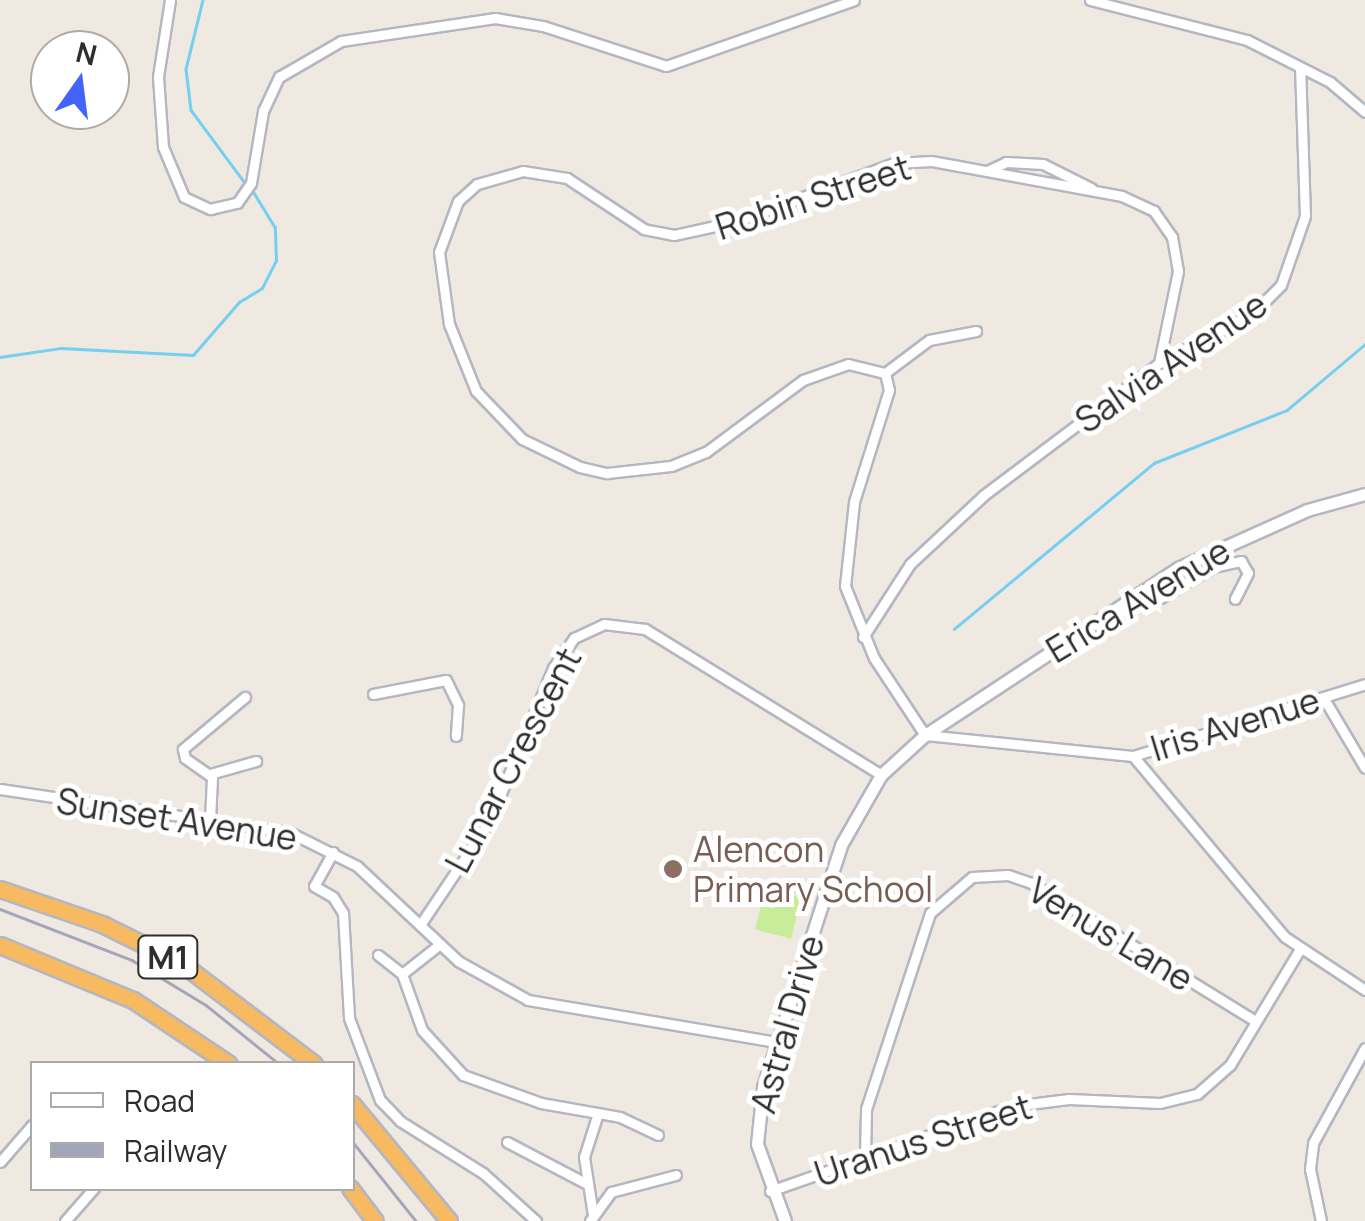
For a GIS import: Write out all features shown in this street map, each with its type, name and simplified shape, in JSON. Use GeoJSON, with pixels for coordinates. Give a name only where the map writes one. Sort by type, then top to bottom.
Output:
{"type":"FeatureCollection","features":[{"type":"Feature","properties":{"kind":"highway","name":"M1"},"geometry":{"type":"LineString","coordinates":[[0,889],[102,924],[181,963],[310,1061]]}},
{"type":"Feature","properties":{"kind":"highway","name":"M1"},"geometry":{"type":"LineString","coordinates":[[0,945],[133,1000],[224,1061]]}},
{"type":"Feature","properties":{"kind":"highway"},"geometry":{"type":"LineString","coordinates":[[355,1107],[462,1221]]}},
{"type":"Feature","properties":{"kind":"highway"},"geometry":{"type":"LineString","coordinates":[[376,1128],[449,1221]]}},
{"type":"Feature","properties":{"kind":"highway"},"geometry":{"type":"LineString","coordinates":[[352,1191],[375,1221]]}},
{"type":"Feature","properties":{"kind":"street"},"geometry":{"type":"LineString","coordinates":[[170,0],[158,112],[175,182],[184,197],[210,210],[242,199],[255,172],[272,85],[293,65],[341,41],[495,18],[542,26],[666,66],[854,0]]}},
{"type":"Feature","properties":{"kind":"street"},"geometry":{"type":"LineString","coordinates":[[1090,0],[1247,40],[1300,67],[1365,112]]}},
{"type":"Feature","properties":{"kind":"street","name":"Salvia Avenue"},"geometry":{"type":"LineString","coordinates":[[864,637],[895,582],[944,530],[1159,364],[1252,314],[1293,262],[1305,216],[1300,67]]}},
{"type":"Feature","properties":{"kind":"street","name":"Robin Street"},"geometry":{"type":"LineString","coordinates":[[884,372],[848,364],[803,380],[706,452],[671,466],[640,472],[580,467],[522,439],[476,390],[449,324],[440,278],[449,214],[476,184],[523,171],[548,172],[585,188],[644,229],[700,233],[894,163],[932,161],[1097,192],[1154,210],[1172,237],[1178,271],[1159,364]]}},
{"type":"Feature","properties":{"kind":"street"},"geometry":{"type":"LineString","coordinates":[[987,171],[1006,162],[1043,164],[1097,192]]}},
{"type":"Feature","properties":{"kind":"street"},"geometry":{"type":"LineString","coordinates":[[925,735],[864,637],[844,562],[888,390],[884,372],[930,340],[976,331]]}},
{"type":"Feature","properties":{"kind":"street","name":"Erica Avenue"},"geometry":{"type":"LineString","coordinates":[[925,735],[1136,595],[1236,540],[1365,494]]}},
{"type":"Feature","properties":{"kind":"street"},"geometry":{"type":"LineString","coordinates":[[1136,595],[1155,600],[1213,567],[1241,561],[1248,573],[1236,599]]}},
{"type":"Feature","properties":{"kind":"street","name":"Lunar Crescent"},"geometry":{"type":"LineString","coordinates":[[420,925],[489,822],[553,668],[574,638],[604,624],[645,629],[881,774]]}},
{"type":"Feature","properties":{"kind":"street"},"geometry":{"type":"LineString","coordinates":[[373,694],[446,680],[454,684],[458,705],[456,736]]}},
{"type":"Feature","properties":{"kind":"street","name":"Iris Avenue"},"geometry":{"type":"LineString","coordinates":[[925,735],[1133,756],[1365,684]]}},
{"type":"Feature","properties":{"kind":"street"},"geometry":{"type":"LineString","coordinates":[[244,697],[199,731],[183,750],[184,758],[210,774],[256,761]]}},
{"type":"Feature","properties":{"kind":"street"},"geometry":{"type":"LineString","coordinates":[[1323,697],[1365,768]]}},
{"type":"Feature","properties":{"kind":"street","name":"Astral Drive"},"geometry":{"type":"LineString","coordinates":[[785,1221],[770,1192],[757,1127],[776,1042],[841,845],[881,774],[925,735]]}},
{"type":"Feature","properties":{"kind":"street"},"geometry":{"type":"LineString","coordinates":[[1133,756],[1300,949],[1365,990]]}},
{"type":"Feature","properties":{"kind":"street"},"geometry":{"type":"LineString","coordinates":[[210,774],[210,820]]}},
{"type":"Feature","properties":{"kind":"street","name":"Sunset Avenue"},"geometry":{"type":"LineString","coordinates":[[0,789],[289,832],[334,852],[378,882],[440,944],[487,982],[528,1000],[776,1042]]}},
{"type":"Feature","properties":{"kind":"street"},"geometry":{"type":"LineString","coordinates":[[334,852],[314,886],[333,897],[343,913],[350,1018],[380,1100],[400,1121],[483,1173],[536,1221]]}},
{"type":"Feature","properties":{"kind":"street","name":"Venus Lane"},"geometry":{"type":"LineString","coordinates":[[865,1158],[866,1109],[930,913],[972,876],[1008,875],[1031,883],[1255,1021]]}},
{"type":"Feature","properties":{"kind":"street"},"geometry":{"type":"LineString","coordinates":[[402,974],[440,944]]}},
{"type":"Feature","properties":{"kind":"street","name":"Uranus Street"},"geometry":{"type":"LineString","coordinates":[[770,1192],[1038,1100],[1177,1102],[1216,1082],[1300,949]]}},
{"type":"Feature","properties":{"kind":"street"},"geometry":{"type":"LineString","coordinates":[[378,955],[402,974],[422,1030],[463,1075],[541,1103],[598,1113],[658,1135]]}},
{"type":"Feature","properties":{"kind":"street"},"geometry":{"type":"LineString","coordinates":[[1322,1221],[1310,1169],[1313,1143],[1365,1048]]}},
{"type":"Feature","properties":{"kind":"street"},"geometry":{"type":"LineString","coordinates":[[592,1218],[585,1148],[598,1113]]}},
{"type":"Feature","properties":{"kind":"street"},"geometry":{"type":"LineString","coordinates":[[0,1162],[30,1128]]}},
{"type":"Feature","properties":{"kind":"street"},"geometry":{"type":"LineString","coordinates":[[507,1142],[587,1184]]}},
{"type":"Feature","properties":{"kind":"street"},"geometry":{"type":"LineString","coordinates":[[592,1218],[611,1192],[676,1176]]}},
{"type":"Feature","properties":{"kind":"street"},"geometry":{"type":"LineString","coordinates":[[66,1221],[91,1191]]}},
{"type":"Feature","properties":{"kind":"green space"},"geometry":{"type":"Polygon","coordinates":[[[767,882],[803,891],[791,938],[755,930],[767,882]]]}},
{"type":"Feature","properties":{"kind":"waterway"},"geometry":{"type":"LineString","coordinates":[[203,0],[186,69],[191,110],[245,183]]}},
{"type":"Feature","properties":{"kind":"waterway"},"geometry":{"type":"LineString","coordinates":[[0,357],[61,348],[193,355],[239,302],[262,288],[276,261],[275,228],[251,189]]}},
{"type":"Feature","properties":{"kind":"waterway"},"geometry":{"type":"LineString","coordinates":[[954,629],[1154,463],[1287,410],[1365,344]]}},
{"type":"Feature","properties":{"kind":"railway"},"geometry":{"type":"LineString","coordinates":[[0,909],[132,960],[206,1005],[275,1061]]}},
{"type":"Feature","properties":{"kind":"railway"},"geometry":{"type":"LineString","coordinates":[[355,1145],[416,1221]]}},
{"type":"Feature","properties":{"kind":"place","name":"Alencon Primary School"},"geometry":{"type":"Point","coordinates":[673,869]}}]}
